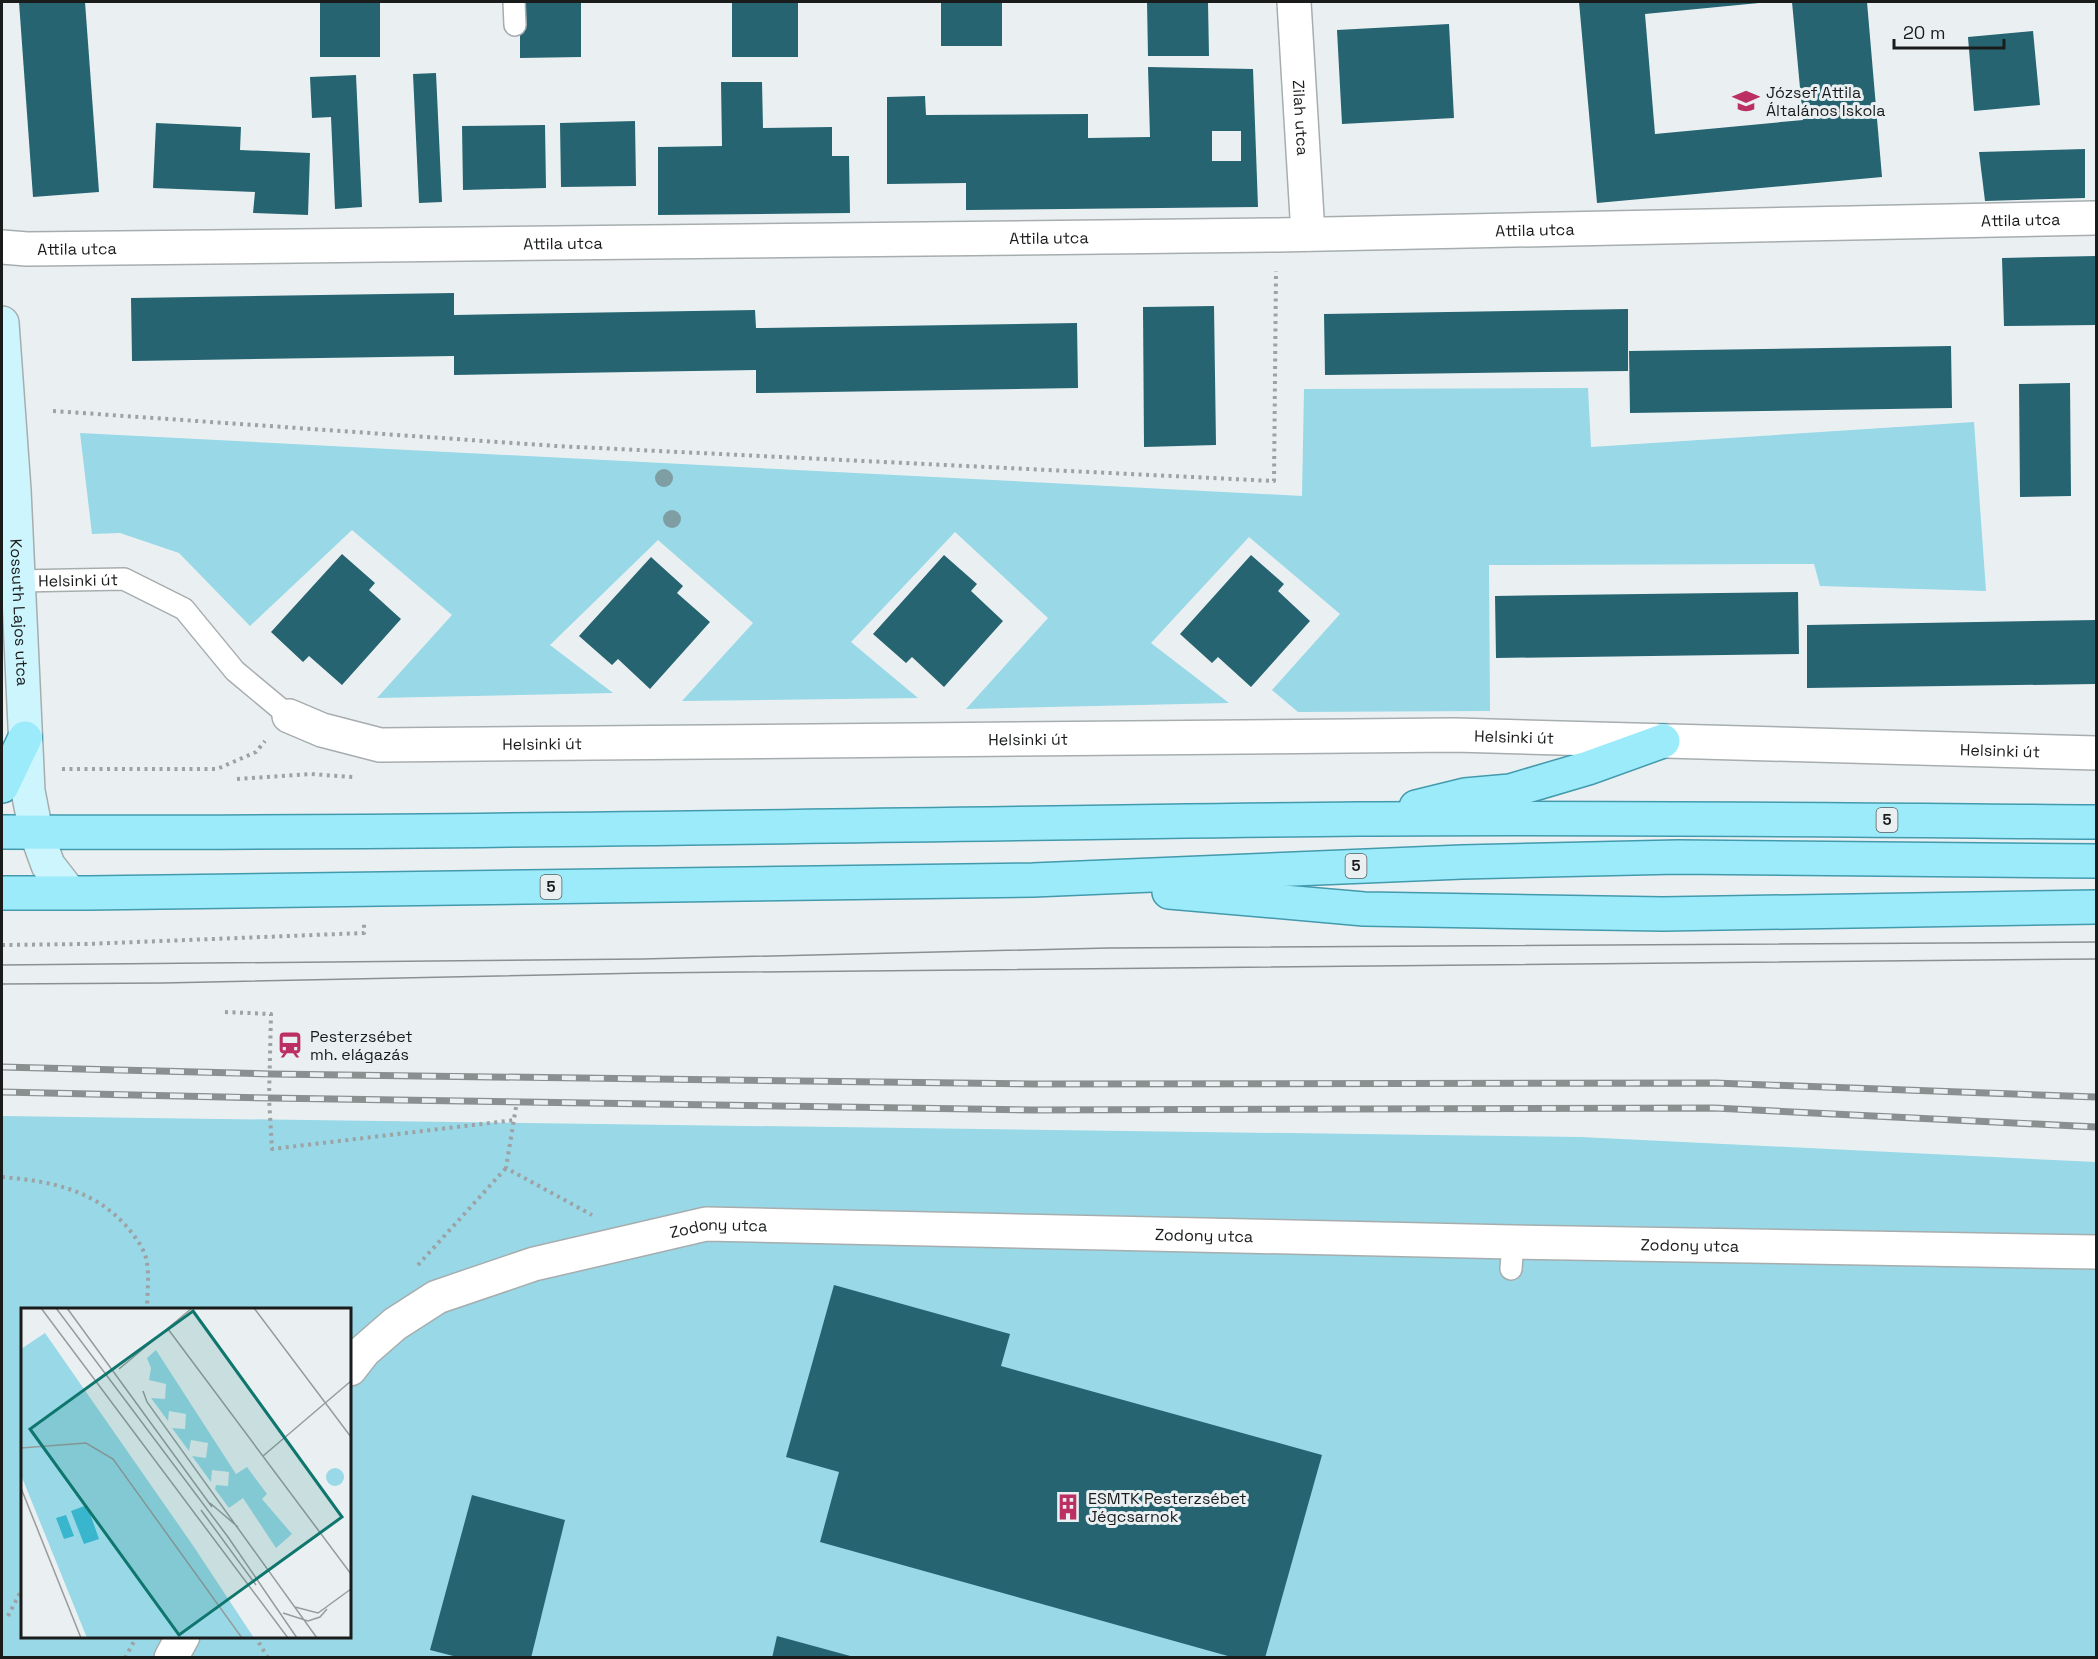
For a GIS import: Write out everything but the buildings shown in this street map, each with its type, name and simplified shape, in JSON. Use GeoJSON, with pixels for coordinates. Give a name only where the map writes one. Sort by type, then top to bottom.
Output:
{"type":"FeatureCollection","features":[{"type":"Feature","properties":{"kind":"main road"},"geometry":{"type":"LineString","coordinates":[[14,779],[25,738]]}},
{"type":"Feature","properties":{"kind":"main road"},"geometry":{"type":"LineString","coordinates":[[1361,819],[1465,795],[1510,791],[1588,768],[1663,741]]}},
{"type":"Feature","properties":{"kind":"main road","name":"5"},"geometry":{"type":"LineString","coordinates":[[2,832],[398,832],[1361,819],[1678,818],[2097,822]]}},
{"type":"Feature","properties":{"kind":"main road","name":"5"},"geometry":{"type":"LineString","coordinates":[[2,892],[1033,880],[1462,862],[1678,857],[2097,861]]}},
{"type":"Feature","properties":{"kind":"main road"},"geometry":{"type":"LineString","coordinates":[[1033,880],[1364,909],[1663,914],[2097,907]]}},
{"type":"Feature","properties":{"kind":"street","name":"Zilah utca"},"geometry":{"type":"LineString","coordinates":[[1293,235],[1294,2]]}},
{"type":"Feature","properties":{"kind":"street","name":"Attila utca"},"geometry":{"type":"LineString","coordinates":[[2,247],[27,249],[1293,235],[2097,218]]}},
{"type":"Feature","properties":{"kind":"street","name":"Kossuth Lajos utca"},"geometry":{"type":"LineString","coordinates":[[2,323],[8,490],[18,581],[25,738]]}},
{"type":"Feature","properties":{"kind":"street","name":"Helsinki út"},"geometry":{"type":"LineString","coordinates":[[289,716],[322,730],[380,745],[1443,735],[2097,753]]}},
{"type":"Feature","properties":{"kind":"street"},"geometry":{"type":"LineString","coordinates":[[14,779],[48,865],[69,892]]}},
{"type":"Feature","properties":{"kind":"street","name":"Zodony utca"},"geometry":{"type":"LineString","coordinates":[[351,1368],[364,1351],[394,1324],[437,1297],[534,1264],[706,1224],[1512,1255],[2097,1252]]}},
{"type":"Feature","properties":{"kind":"street"},"geometry":{"type":"LineString","coordinates":[[171,1658],[182,1638]]}},
{"type":"Feature","properties":{"kind":"lane"},"geometry":{"type":"LineString","coordinates":[[514,2],[514,26]]}},
{"type":"Feature","properties":{"kind":"lane","name":"Helsinki út"},"geometry":{"type":"LineString","coordinates":[[18,581],[124,579],[184,609],[235,671],[289,716]]}},
{"type":"Feature","properties":{"kind":"path"},"geometry":{"type":"LineString","coordinates":[[52,411],[556,446],[1274,480],[1293,235]]}},
{"type":"Feature","properties":{"kind":"path"},"geometry":{"type":"LineString","coordinates":[[14,779],[73,768],[217,769],[256,752],[281,722],[289,716]]}},
{"type":"Feature","properties":{"kind":"path"},"geometry":{"type":"LineString","coordinates":[[237,779],[310,774]]}},
{"type":"Feature","properties":{"kind":"path"},"geometry":{"type":"LineString","coordinates":[[2,945],[86,945],[364,933],[363,922]]}},
{"type":"Feature","properties":{"kind":"path"},"geometry":{"type":"LineString","coordinates":[[225,1012],[271,1014],[269,1098],[272,1149],[515,1120]]}},
{"type":"Feature","properties":{"kind":"path"},"geometry":{"type":"LineString","coordinates":[[412,1271],[506,1168],[516,1107]]}},
{"type":"Feature","properties":{"kind":"path"},"geometry":{"type":"LineString","coordinates":[[506,1168],[591,1214],[602,1247]]}},
{"type":"Feature","properties":{"kind":"path"},"geometry":{"type":"LineString","coordinates":[[2,1178],[38,1180],[60,1185],[99,1201],[121,1220],[134,1235],[146,1259],[147,1308]]}},
{"type":"Feature","properties":{"kind":"path"},"geometry":{"type":"LineString","coordinates":[[8,1616],[21,1591]]}},
{"type":"Feature","properties":{"kind":"path"},"geometry":{"type":"LineString","coordinates":[[125,1658],[136,1638]]}},
{"type":"Feature","properties":{"kind":"path"},"geometry":{"type":"LineString","coordinates":[[256,1638],[268,1658]]}},
{"type":"Feature","properties":{"kind":"shaded area"},"geometry":{"type":"Polygon","coordinates":[[[1588,388],[1591,447],[1974,422],[1986,591],[1820,586],[1814,564],[1489,565],[1490,711],[1298,712],[1272,690],[1340,614],[1249,537],[1151,643],[1229,703],[966,709],[1048,618],[955,532],[851,642],[918,698],[682,701],[753,623],[658,540],[550,645],[613,693],[377,698],[452,615],[352,530],[250,626],[179,553],[120,533],[92,534],[80,433],[1302,496],[1304,389],[1588,388]]]}},
{"type":"Feature","properties":{"kind":"shaded area"},"geometry":{"type":"Polygon","coordinates":[[[2,1116],[1581,1137],[2096,1162],[2096,1657],[2,1658],[2,1116]]]}},
{"type":"Feature","properties":{"kind":"tram line"},"geometry":{"type":"LineString","coordinates":[[2,965],[642,959],[1108,948],[2096,942]]}},
{"type":"Feature","properties":{"kind":"tram line"},"geometry":{"type":"LineString","coordinates":[[2,984],[646,973],[2096,959]]}},
{"type":"Feature","properties":{"kind":"railway"},"geometry":{"type":"LineString","coordinates":[[2,1067],[271,1074],[1034,1084],[1715,1083],[2096,1097]]}},
{"type":"Feature","properties":{"kind":"railway"},"geometry":{"type":"LineString","coordinates":[[2,1092],[1032,1110],[1714,1108],[2096,1127]]}},
{"type":"Feature","properties":{"kind":"place","name":"József Attila Általános Iskola"},"geometry":{"type":"Point","coordinates":[1746,101]}},
{"type":"Feature","properties":{"kind":"place","name":"Pesterzsébet mh. elágazás"},"geometry":{"type":"Point","coordinates":[290,1045]}},
{"type":"Feature","properties":{"kind":"place","name":"ESMTK Pesterzsébet Jégcsarnok"},"geometry":{"type":"Point","coordinates":[1068,1507]}}]}
